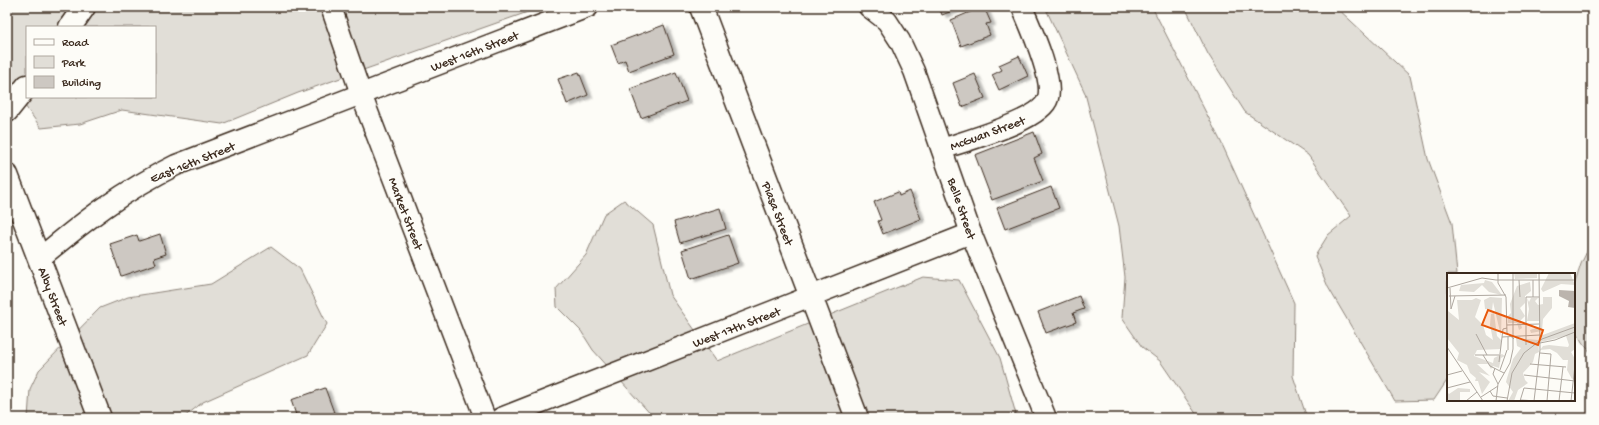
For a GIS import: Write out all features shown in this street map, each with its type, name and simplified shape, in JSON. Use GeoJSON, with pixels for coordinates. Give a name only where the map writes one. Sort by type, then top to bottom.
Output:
{"type":"FeatureCollection","features":[{"type":"Feature","properties":{"kind":"main road"},"geometry":{"type":"LineString","coordinates":[[71,26],[84,7]]}},
{"type":"Feature","properties":{"kind":"main road","name":"Piasa Street"},"geometry":{"type":"LineString","coordinates":[[701,7],[856,418]]}},
{"type":"Feature","properties":{"kind":"main road","name":"Alby Street"},"geometry":{"type":"LineString","coordinates":[[7,175],[100,418]]}},
{"type":"Feature","properties":{"kind":"street","name":"Market Street"},"geometry":{"type":"LineString","coordinates":[[331,7],[362,94],[485,418]]}},
{"type":"Feature","properties":{"kind":"street","name":"West 16th Street"},"geometry":{"type":"LineString","coordinates":[[362,94],[588,7]]}},
{"type":"Feature","properties":{"kind":"street","name":"Belle Street"},"geometry":{"type":"LineString","coordinates":[[869,7],[887,21],[900,41],[914,71],[971,233],[1046,418]]}},
{"type":"Feature","properties":{"kind":"street","name":"McGuan Street"},"geometry":{"type":"LineString","coordinates":[[942,149],[1005,128],[1034,114],[1043,106],[1048,98],[1047,78],[1034,36],[1022,7]]}},
{"type":"Feature","properties":{"kind":"street","name":"East 16th Street"},"geometry":{"type":"LineString","coordinates":[[39,259],[87,219],[142,182],[176,165],[362,94]]}},
{"type":"Feature","properties":{"kind":"street","name":"West 17th Street"},"geometry":{"type":"LineString","coordinates":[[501,418],[971,233]]}},
{"type":"Feature","properties":{"kind":"green space"},"geometry":{"type":"Polygon","coordinates":[[[7,7],[542,7],[298,93],[222,124],[122,110],[80,124],[41,128],[7,81],[7,7]]]}},
{"type":"Feature","properties":{"kind":"green space"},"geometry":{"type":"Polygon","coordinates":[[[1045,7],[1152,7],[1221,142],[1294,303],[1293,376],[1307,418],[1199,418],[1160,361],[1142,347],[1122,318],[1125,277],[1119,226],[1085,93],[1045,7]]]}},
{"type":"Feature","properties":{"kind":"green space"},"geometry":{"type":"Polygon","coordinates":[[[1185,7],[1336,7],[1410,76],[1428,159],[1452,223],[1457,273],[1447,273],[1447,380],[1434,400],[1395,401],[1328,287],[1315,256],[1328,235],[1351,216],[1308,155],[1245,112],[1208,54],[1185,7]]]}},
{"type":"Feature","properties":{"kind":"green space"},"geometry":{"type":"Polygon","coordinates":[[[624,200],[653,225],[670,295],[717,361],[923,277],[959,280],[1000,358],[1017,418],[654,418],[593,350],[581,331],[557,307],[556,289],[586,255],[604,214],[624,200]]]}},
{"type":"Feature","properties":{"kind":"green space"},"geometry":{"type":"Polygon","coordinates":[[[1592,241],[1592,354],[1582,342],[1575,329],[1575,283],[1581,264],[1592,241]]]}},
{"type":"Feature","properties":{"kind":"green space"},"geometry":{"type":"Polygon","coordinates":[[[271,247],[300,269],[327,324],[308,355],[203,402],[183,418],[28,418],[30,389],[39,370],[100,308],[128,297],[211,284],[271,247]]]}},
{"type":"Feature","properties":{"kind":"building"},"geometry":{"type":"Polygon","coordinates":[[[939,7],[962,7],[942,15],[939,7]]]}},
{"type":"Feature","properties":{"kind":"building"},"geometry":{"type":"Polygon","coordinates":[[[984,7],[991,23],[986,24],[990,35],[961,46],[951,20],[984,7]]]}},
{"type":"Feature","properties":{"kind":"building"},"geometry":{"type":"Polygon","coordinates":[[[664,25],[674,54],[629,71],[625,60],[618,63],[611,45],[664,25]]]}},
{"type":"Feature","properties":{"kind":"building"},"geometry":{"type":"Polygon","coordinates":[[[1019,56],[1028,76],[999,90],[992,75],[1002,70],[999,65],[1019,56]]]}},
{"type":"Feature","properties":{"kind":"building"},"geometry":{"type":"Polygon","coordinates":[[[579,72],[588,95],[567,104],[558,79],[579,72]]]}},
{"type":"Feature","properties":{"kind":"building"},"geometry":{"type":"Polygon","coordinates":[[[676,72],[687,101],[641,118],[630,89],[676,72]]]}},
{"type":"Feature","properties":{"kind":"building"},"geometry":{"type":"Polygon","coordinates":[[[975,74],[985,98],[962,107],[953,83],[975,74]]]}},
{"type":"Feature","properties":{"kind":"building"},"geometry":{"type":"Polygon","coordinates":[[[1034,132],[1042,154],[1034,158],[1043,181],[992,200],[975,155],[1034,132]]]}},
{"type":"Feature","properties":{"kind":"building"},"geometry":{"type":"Polygon","coordinates":[[[1051,187],[1059,208],[1005,229],[997,208],[1051,187]]]}},
{"type":"Feature","properties":{"kind":"building"},"geometry":{"type":"Polygon","coordinates":[[[910,191],[921,219],[883,234],[878,221],[881,220],[874,202],[898,192],[899,196],[910,191]]]}},
{"type":"Feature","properties":{"kind":"building"},"geometry":{"type":"Polygon","coordinates":[[[720,208],[726,229],[680,243],[674,222],[720,208]]]}},
{"type":"Feature","properties":{"kind":"building"},"geometry":{"type":"Polygon","coordinates":[[[160,234],[166,254],[154,258],[156,264],[121,276],[110,244],[137,235],[139,241],[160,234]]]}},
{"type":"Feature","properties":{"kind":"building"},"geometry":{"type":"Polygon","coordinates":[[[728,235],[738,263],[691,279],[682,250],[728,235]]]}},
{"type":"Feature","properties":{"kind":"building"},"geometry":{"type":"Polygon","coordinates":[[[1079,296],[1084,309],[1073,313],[1076,322],[1046,333],[1038,312],[1079,296]]]}},
{"type":"Feature","properties":{"kind":"building"},"geometry":{"type":"Polygon","coordinates":[[[325,388],[336,418],[297,418],[291,400],[325,388]]]}}]}
